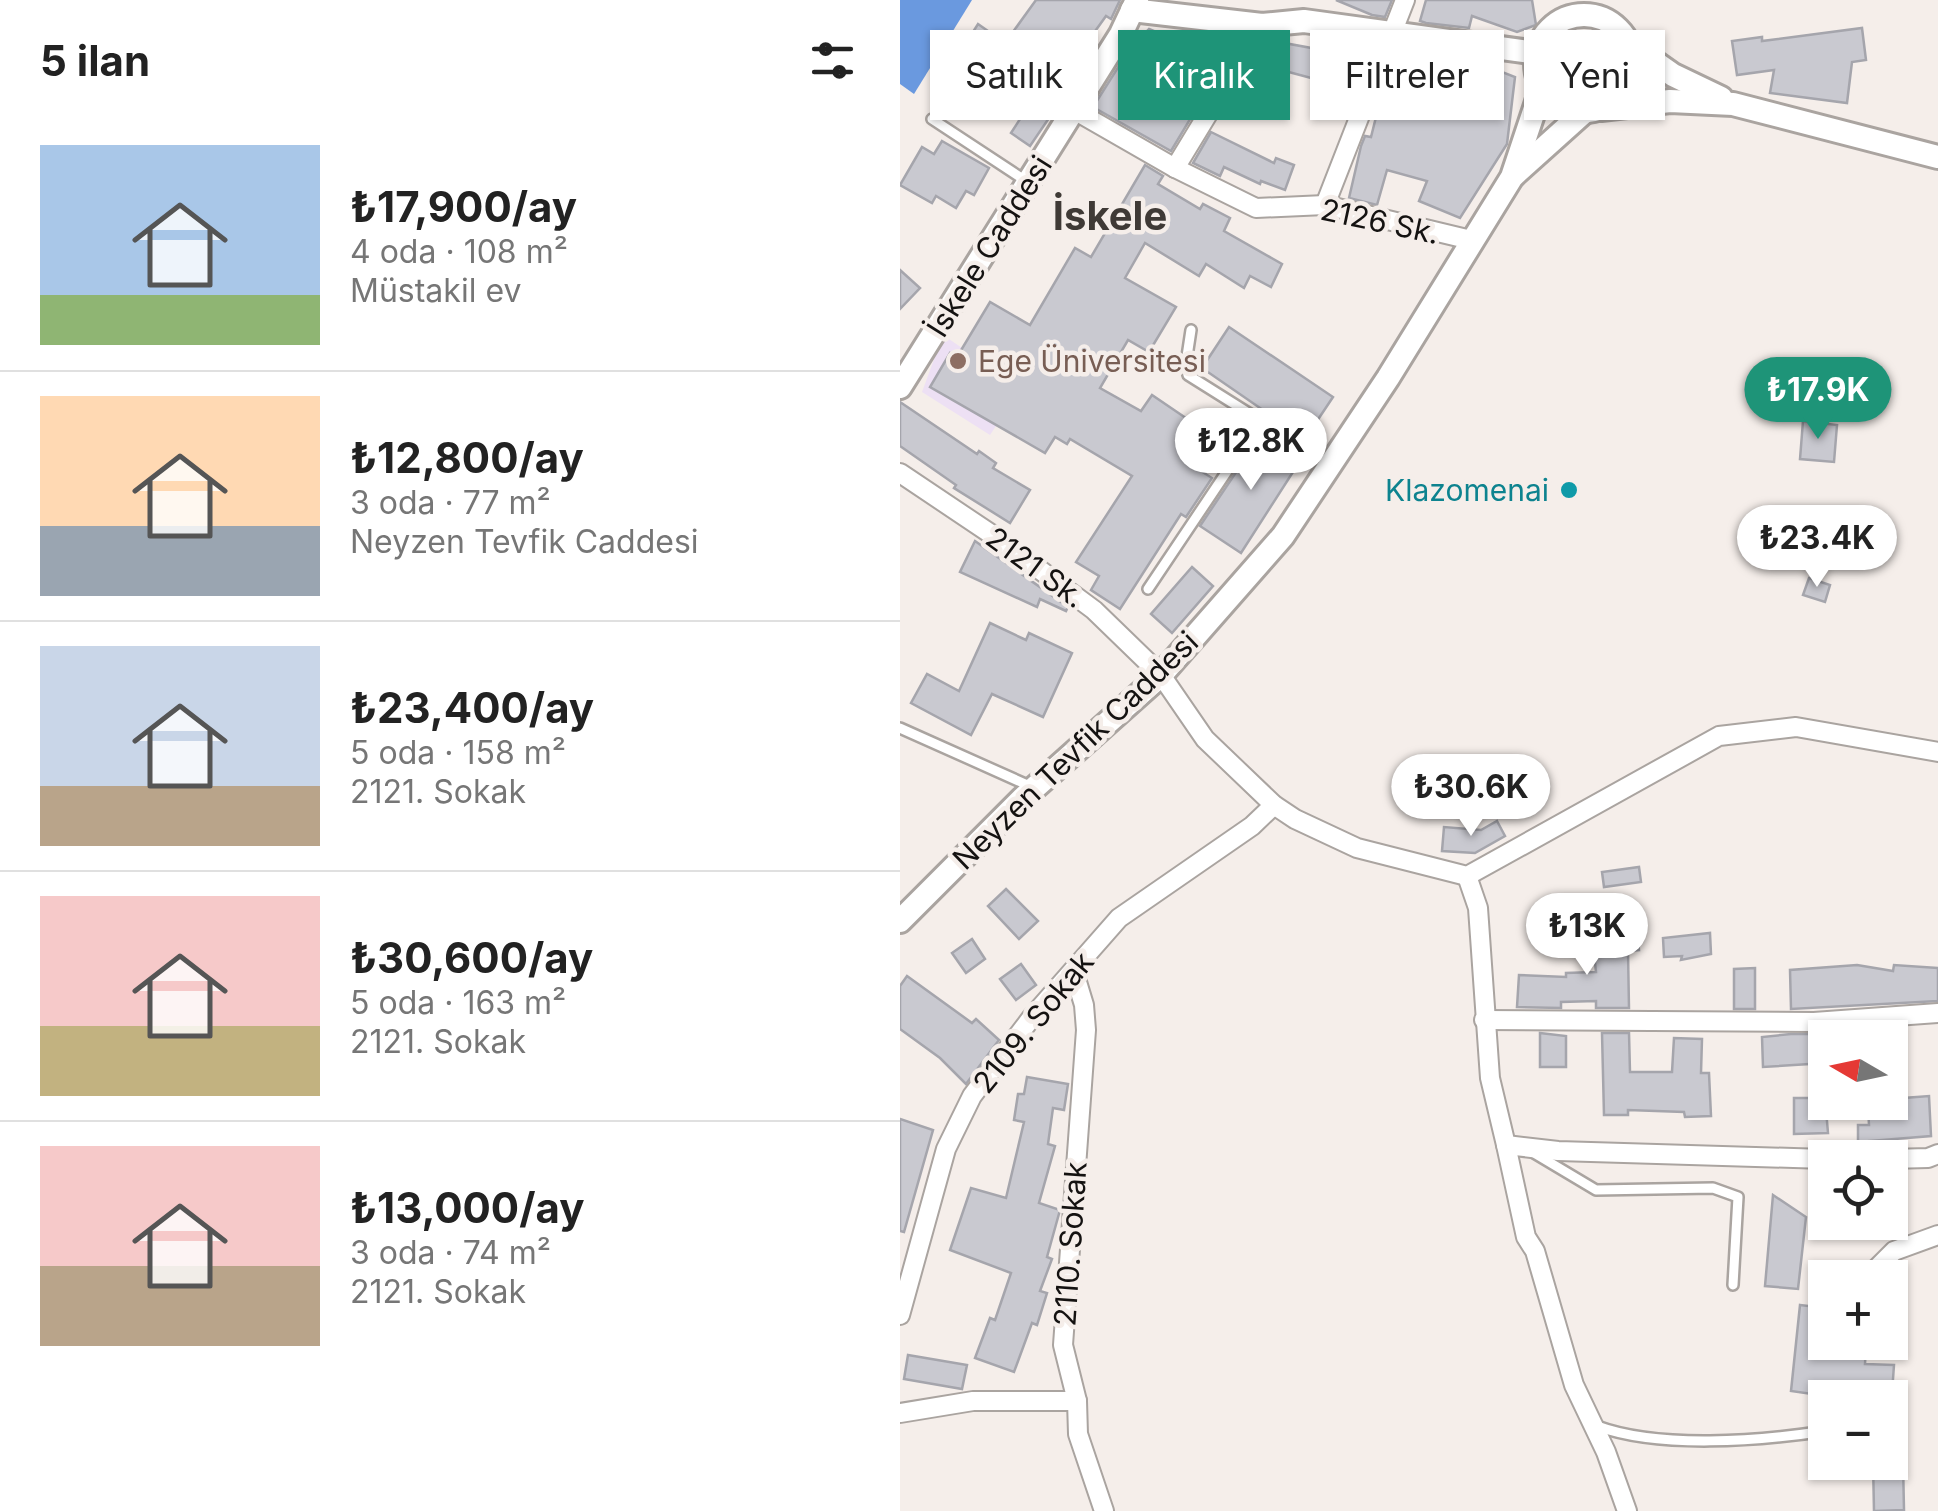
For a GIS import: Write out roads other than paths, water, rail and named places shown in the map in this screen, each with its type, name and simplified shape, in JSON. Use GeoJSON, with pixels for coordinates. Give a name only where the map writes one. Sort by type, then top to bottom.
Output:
{"type":"FeatureCollection","features":[{"type":"Feature","properties":{"kind":"street"},"geometry":{"type":"LineString","coordinates":[[1392,30],[1405,0]]}},
{"type":"Feature","properties":{"kind":"street"},"geometry":{"type":"LineString","coordinates":[[1595,0],[1617,30]]}},
{"type":"Feature","properties":{"kind":"street"},"geometry":{"type":"LineString","coordinates":[[1134,5],[1262,26],[1304,22],[1361,30]]}},
{"type":"Feature","properties":{"kind":"street","name":"İskele Caddesi"},"geometry":{"type":"LineString","coordinates":[[1098,70],[1134,5]]}},
{"type":"Feature","properties":{"kind":"street"},"geometry":{"type":"LineString","coordinates":[[1556,11],[1610,22]]}},
{"type":"Feature","properties":{"kind":"street"},"geometry":{"type":"LineString","coordinates":[[1175,168],[1262,26]]}},
{"type":"Feature","properties":{"kind":"street"},"geometry":{"type":"LineString","coordinates":[[1665,69],[1733,104]]}},
{"type":"Feature","properties":{"kind":"street"},"geometry":{"type":"LineString","coordinates":[[1665,101],[1733,104],[1938,157]]}},
{"type":"Feature","properties":{"kind":"street","name":"İskele Caddesi"},"geometry":{"type":"LineString","coordinates":[[900,388],[1068,120]]}},
{"type":"Feature","properties":{"kind":"street","name":"2126 Sk."},"geometry":{"type":"LineString","coordinates":[[1091,120],[1256,208],[1324,205],[1471,240]]}},
{"type":"Feature","properties":{"kind":"street"},"geometry":{"type":"LineString","coordinates":[[1324,205],[1357,120]]}},
{"type":"Feature","properties":{"kind":"street"},"geometry":{"type":"LineString","coordinates":[[1512,177],[1531,120]]}},
{"type":"Feature","properties":{"kind":"street"},"geometry":{"type":"LineString","coordinates":[[1512,177],[1580,120]]}},
{"type":"Feature","properties":{"kind":"street","name":"Neyzen Tevfik Caddesi"},"geometry":{"type":"LineString","coordinates":[[900,921],[1034,788],[1161,676],[1283,536],[1388,378],[1512,177]]}},
{"type":"Feature","properties":{"kind":"street","name":"2121 Sk."},"geometry":{"type":"LineString","coordinates":[[900,473],[1094,610],[1161,676],[1206,739],[1274,805],[1294,819],[1357,848],[1467,876]]}},
{"type":"Feature","properties":{"kind":"street"},"geometry":{"type":"LineString","coordinates":[[1627,1511],[1606,1452],[1590,1423],[1535,1251],[1526,1237],[1515,1145],[1490,1078],[1478,908],[1467,876],[1719,736],[1796,727],[1938,752]]}},
{"type":"Feature","properties":{"kind":"street","name":"2109. Sokak"},"geometry":{"type":"LineString","coordinates":[[900,1315],[943,1160],[960,1116],[1032,1017],[1119,918],[1252,826],[1274,805]]}},
{"type":"Feature","properties":{"kind":"street","name":"2110. Sokak"},"geometry":{"type":"LineString","coordinates":[[1074,972],[1084,1005],[1086,1030],[1063,1345],[1077,1401],[1078,1434],[1104,1511]]}},
{"type":"Feature","properties":{"kind":"street"},"geometry":{"type":"LineString","coordinates":[[1484,1020],[1814,1022],[1938,1013]]}},
{"type":"Feature","properties":{"kind":"street"},"geometry":{"type":"LineString","coordinates":[[1515,1145],[1558,1152],[1808,1159]]}},
{"type":"Feature","properties":{"kind":"street"},"geometry":{"type":"LineString","coordinates":[[1908,1159],[1938,1154]]}},
{"type":"Feature","properties":{"kind":"street"},"geometry":{"type":"LineString","coordinates":[[1885,1260],[1894,1251],[1938,1235]]}},
{"type":"Feature","properties":{"kind":"street"},"geometry":{"type":"LineString","coordinates":[[900,1413],[972,1401],[1077,1401]]}},
{"type":"Feature","properties":{"kind":"lane"},"geometry":{"type":"LineString","coordinates":[[932,120],[1028,182]]}},
{"type":"Feature","properties":{"kind":"lane"},"geometry":{"type":"LineString","coordinates":[[1191,330],[1188,375],[1330,465]]}},
{"type":"Feature","properties":{"kind":"lane"},"geometry":{"type":"LineString","coordinates":[[1148,589],[1260,422]]}},
{"type":"Feature","properties":{"kind":"lane"},"geometry":{"type":"LineString","coordinates":[[900,728],[1034,788]]}},
{"type":"Feature","properties":{"kind":"lane"},"geometry":{"type":"LineString","coordinates":[[1515,1145],[1596,1190],[1713,1188],[1738,1197],[1733,1285]]}},
{"type":"Feature","properties":{"kind":"lane"},"geometry":{"type":"LineString","coordinates":[[1590,1423],[1678,1439],[1737,1441],[1808,1434]]}},
{"type":"Feature","properties":{"kind":"water"},"geometry":{"type":"Polygon","coordinates":[[[900,0],[972,0],[953,30],[930,30],[930,68],[914,94],[900,84],[900,0]]]}},
{"type":"Feature","properties":{"kind":"place","name":"Ege Üniversitesi"},"geometry":{"type":"Point","coordinates":[958,361]}},
{"type":"Feature","properties":{"kind":"place","name":"Klazomenai"},"geometry":{"type":"Point","coordinates":[1569,490]}},
{"type":"Feature","properties":{"kind":"district","name":"İskele"},"geometry":{"type":"Point","coordinates":[1110,215]}}]}
